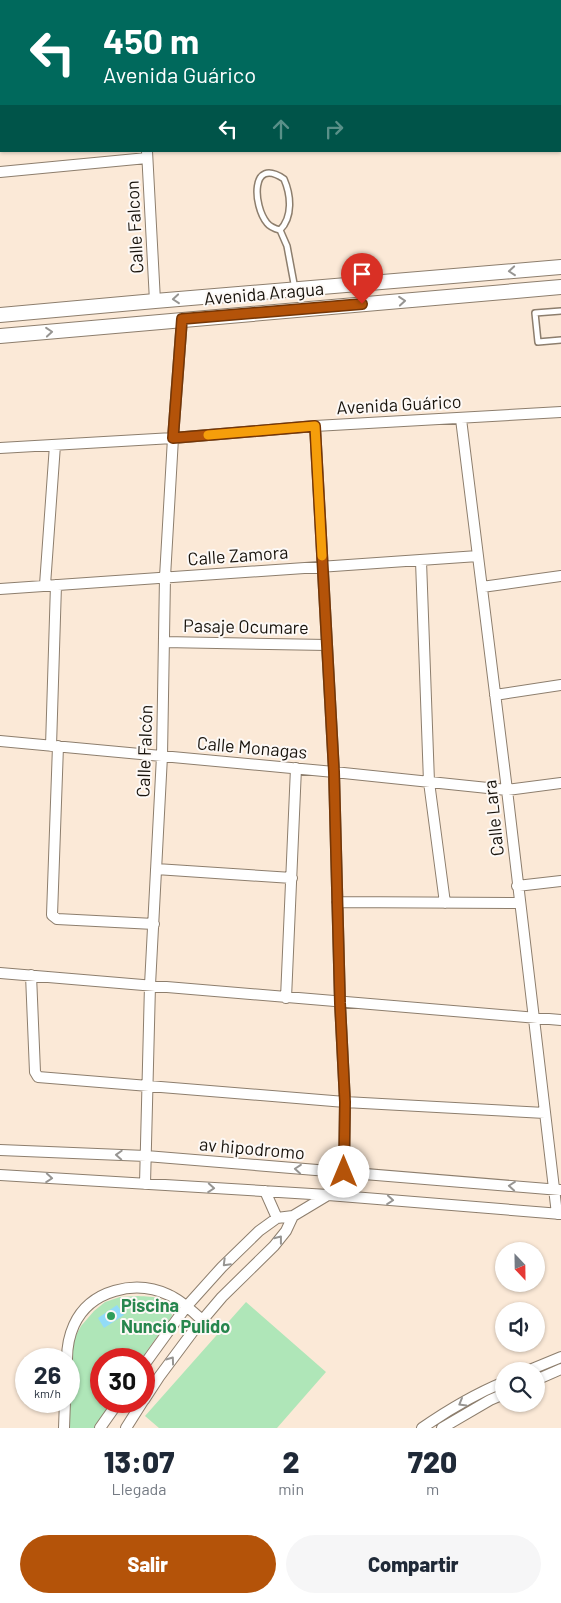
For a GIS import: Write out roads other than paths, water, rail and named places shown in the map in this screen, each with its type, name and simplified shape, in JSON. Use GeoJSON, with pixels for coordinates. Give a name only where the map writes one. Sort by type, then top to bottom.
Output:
{"type":"FeatureCollection","features":[{"type":"Feature","properties":{"kind":"street"},"geometry":{"type":"LineString","coordinates":[[0,172],[147,155]]}},
{"type":"Feature","properties":{"kind":"street","name":"Calle Falcon"},"geometry":{"type":"LineString","coordinates":[[147,155],[155,301]]}},
{"type":"Feature","properties":{"kind":"street","name":"Avenida Aragua"},"geometry":{"type":"LineString","coordinates":[[0,315],[561,267]]}},
{"type":"Feature","properties":{"kind":"street","name":"Avenida Aragua"},"geometry":{"type":"LineString","coordinates":[[0,336],[561,287]]}},
{"type":"Feature","properties":{"kind":"street","name":"Calle Falcón"},"geometry":{"type":"LineString","coordinates":[[145,1184],[150,985],[162,756],[165,577],[182,319]]}},
{"type":"Feature","properties":{"kind":"street","name":"Avenida Guárico"},"geometry":{"type":"LineString","coordinates":[[0,448],[173,438],[315,426],[561,412]]}},
{"type":"Feature","properties":{"kind":"street","name":"Calle Lara"},"geometry":{"type":"LineString","coordinates":[[461,419],[507,790],[544,1114],[558,1190],[559,1214]]}},
{"type":"Feature","properties":{"kind":"street"},"geometry":{"type":"LineString","coordinates":[[155,1349],[186,1306],[259,1231],[277,1218],[292,1216],[328,1195],[344,1172],[345,1102],[340,1003],[334,772],[315,426]]}},
{"type":"Feature","properties":{"kind":"street"},"geometry":{"type":"LineString","coordinates":[[45,586],[55,445]]}},
{"type":"Feature","properties":{"kind":"street","name":"Calle Zamora"},"geometry":{"type":"LineString","coordinates":[[0,589],[478,556]]}},
{"type":"Feature","properties":{"kind":"street"},"geometry":{"type":"LineString","coordinates":[[421,561],[429,782],[445,903]]}},
{"type":"Feature","properties":{"kind":"street"},"geometry":{"type":"LineString","coordinates":[[482,587],[561,576]]}},
{"type":"Feature","properties":{"kind":"street"},"geometry":{"type":"LineString","coordinates":[[56,585],[52,915],[58,919],[154,924]]}},
{"type":"Feature","properties":{"kind":"street","name":"Pasaje Ocumare"},"geometry":{"type":"LineString","coordinates":[[164,642],[327,645]]}},
{"type":"Feature","properties":{"kind":"street"},"geometry":{"type":"LineString","coordinates":[[495,695],[561,685]]}},
{"type":"Feature","properties":{"kind":"street","name":"Calle Monagas"},"geometry":{"type":"LineString","coordinates":[[0,741],[296,768],[507,790],[561,783]]}},
{"type":"Feature","properties":{"kind":"street"},"geometry":{"type":"LineString","coordinates":[[286,998],[296,768]]}},
{"type":"Feature","properties":{"kind":"street"},"geometry":{"type":"LineString","coordinates":[[156,869],[292,878]]}},
{"type":"Feature","properties":{"kind":"street"},"geometry":{"type":"LineString","coordinates":[[517,886],[561,881]]}},
{"type":"Feature","properties":{"kind":"street"},"geometry":{"type":"LineString","coordinates":[[337,902],[519,903]]}},
{"type":"Feature","properties":{"kind":"street"},"geometry":{"type":"LineString","coordinates":[[0,973],[340,1003],[561,1020]]}},
{"type":"Feature","properties":{"kind":"street"},"geometry":{"type":"LineString","coordinates":[[31,976],[35,1072],[38,1077],[345,1102],[544,1114]]}},
{"type":"Feature","properties":{"kind":"street","name":"av hipodromo"},"geometry":{"type":"LineString","coordinates":[[0,1150],[146,1156],[558,1190]]}},
{"type":"Feature","properties":{"kind":"street"},"geometry":{"type":"LineString","coordinates":[[0,1174],[328,1195],[559,1214]]}},
{"type":"Feature","properties":{"kind":"street"},"geometry":{"type":"LineString","coordinates":[[266,1191],[277,1218]]}},
{"type":"Feature","properties":{"kind":"street"},"geometry":{"type":"LineString","coordinates":[[155,1384],[202,1320],[222,1297],[274,1246],[286,1231],[292,1216]]}},
{"type":"Feature","properties":{"kind":"street"},"geometry":{"type":"LineString","coordinates":[[68,1348],[71,1333],[80,1315],[94,1301],[110,1292],[133,1287],[168,1294],[202,1320]]}},
{"type":"Feature","properties":{"kind":"street"},"geometry":{"type":"LineString","coordinates":[[545,1364],[561,1357]]}},
{"type":"Feature","properties":{"kind":"street"},"geometry":{"type":"LineString","coordinates":[[545,1376],[561,1370]]}},
{"type":"Feature","properties":{"kind":"street"},"geometry":{"type":"LineString","coordinates":[[422,1428],[439,1416],[495,1386]]}},
{"type":"Feature","properties":{"kind":"street"},"geometry":{"type":"LineString","coordinates":[[485,1390],[490,1400]]}},
{"type":"Feature","properties":{"kind":"street"},"geometry":{"type":"LineString","coordinates":[[442,1428],[495,1398]]}},
{"type":"Feature","properties":{"kind":"street"},"geometry":{"type":"LineString","coordinates":[[64,1428],[65,1413]]}},
{"type":"Feature","properties":{"kind":"street"},"geometry":{"type":"LineString","coordinates":[[100,1428],[111,1413]]}},
{"type":"Feature","properties":{"kind":"street"},"geometry":{"type":"LineString","coordinates":[[126,1428],[136,1413]]}},
{"type":"Feature","properties":{"kind":"lane"},"geometry":{"type":"LineString","coordinates":[[268,173],[284,179],[288,187],[289,215],[287,223],[280,230],[273,228],[267,223],[259,207],[258,180],[268,173]]}},
{"type":"Feature","properties":{"kind":"lane"},"geometry":{"type":"LineString","coordinates":[[280,230],[287,246],[295,289]]}},
{"type":"Feature","properties":{"kind":"lane"},"geometry":{"type":"LineString","coordinates":[[561,310],[535,313],[538,342],[561,340]]}},
{"type":"Feature","properties":{"kind":"water","name":"Piscina Nuncio Pulido"},"geometry":{"type":"Polygon","coordinates":[[[117,1305],[124,1315],[104,1328],[98,1318],[117,1305]]]}},
{"type":"Feature","properties":{"kind":"place","name":"Piscina Nuncio Pulido"},"geometry":{"type":"Point","coordinates":[111,1316]}}]}
